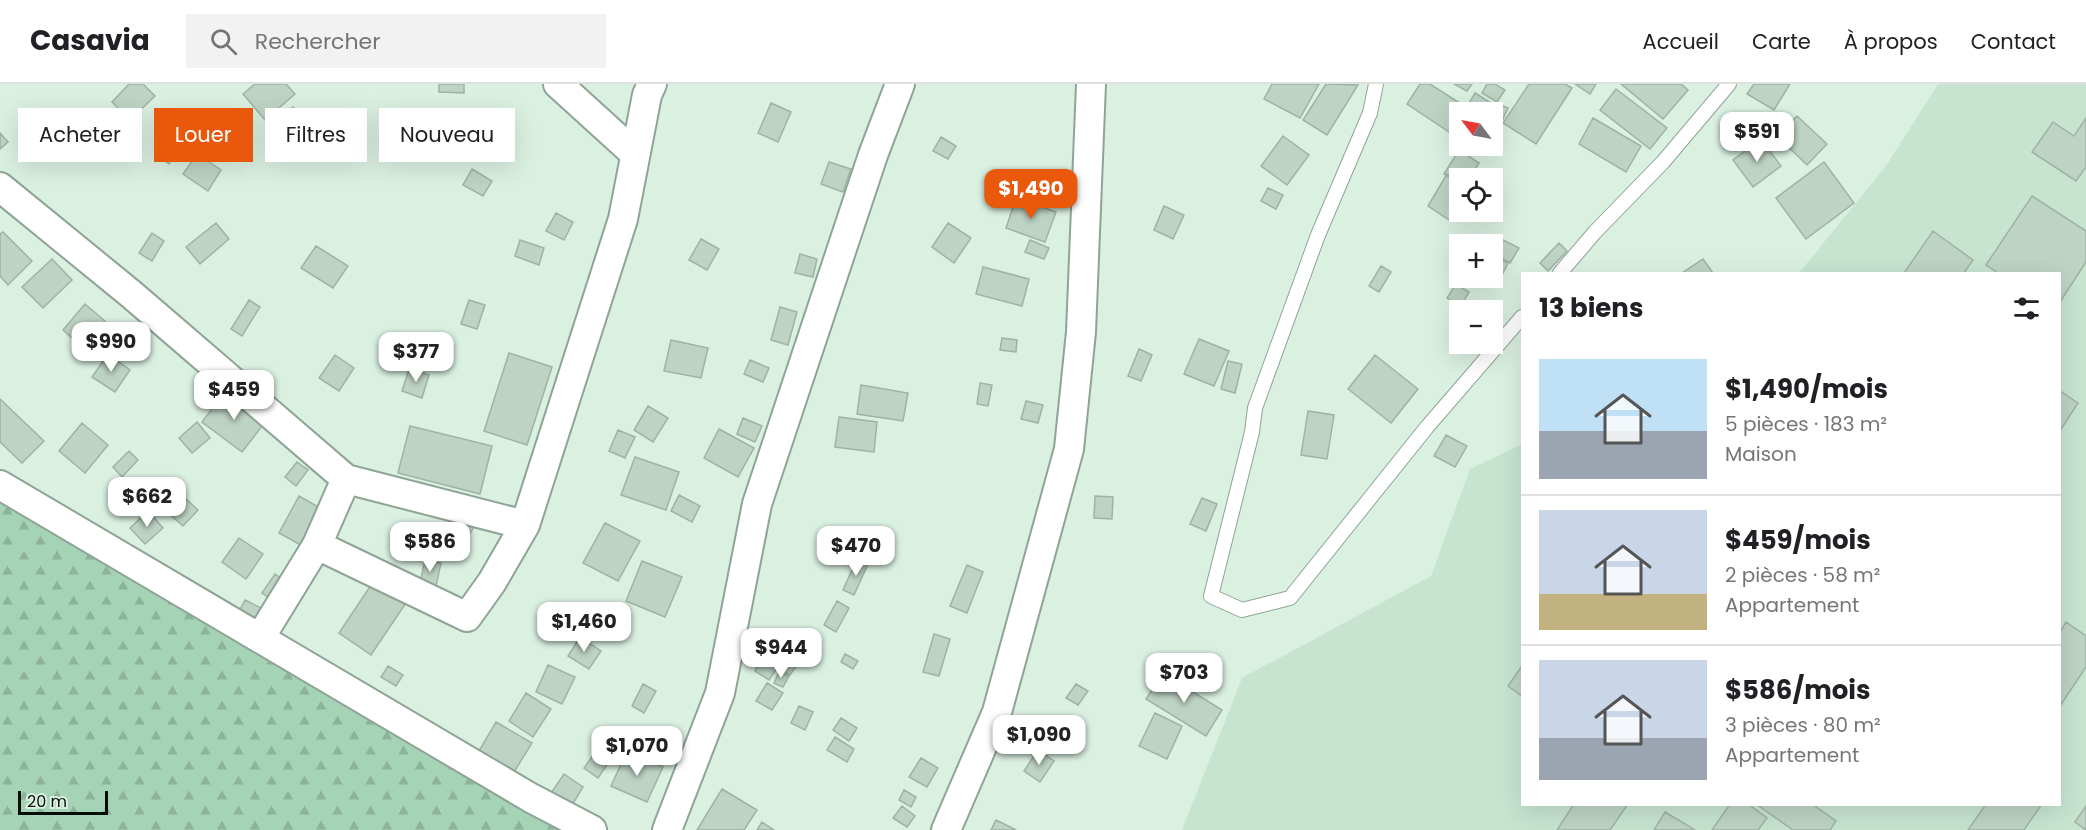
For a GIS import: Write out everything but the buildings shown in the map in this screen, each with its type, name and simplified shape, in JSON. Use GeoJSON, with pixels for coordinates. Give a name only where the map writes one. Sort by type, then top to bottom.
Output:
{"type":"FeatureCollection","features":[{"type":"Feature","properties":{"kind":"street"},"geometry":{"type":"LineString","coordinates":[[558,84],[635,154]]}},
{"type":"Feature","properties":{"kind":"street"},"geometry":{"type":"LineString","coordinates":[[317,545],[467,617],[492,582],[525,525],[623,219],[647,95],[652,84]]}},
{"type":"Feature","properties":{"kind":"street"},"geometry":{"type":"LineString","coordinates":[[667,830],[720,693],[757,504],[873,155],[900,84]]}},
{"type":"Feature","properties":{"kind":"street"},"geometry":{"type":"LineString","coordinates":[[946,830],[997,712],[1069,449],[1081,332],[1091,84]]}},
{"type":"Feature","properties":{"kind":"street"},"geometry":{"type":"LineString","coordinates":[[0,187],[131,294],[346,479],[525,525]]}},
{"type":"Feature","properties":{"kind":"street"},"geometry":{"type":"LineString","coordinates":[[260,638],[317,545],[346,479]]}},
{"type":"Feature","properties":{"kind":"street"},"geometry":{"type":"LineString","coordinates":[[0,484],[531,798],[592,830]]}},
{"type":"Feature","properties":{"kind":"lane"},"geometry":{"type":"LineString","coordinates":[[1376,84],[1370,113],[1318,235],[1255,408],[1252,432],[1211,596],[1242,610],[1290,598],[1427,427],[1521,318]]}},
{"type":"Feature","properties":{"kind":"lane"},"geometry":{"type":"LineString","coordinates":[[1561,272],[1595,232],[1663,162],[1729,84]]}},
{"type":"Feature","properties":{"kind":"shaded area"},"geometry":{"type":"Polygon","coordinates":[[[1938,84],[2086,84],[2086,830],[1182,830],[1242,678],[1431,576],[1470,469],[1521,444],[1521,806],[2061,806],[2061,272],[1800,272],[1886,166],[1938,84]]]}},
{"type":"Feature","properties":{"kind":"green space"},"geometry":{"type":"Polygon","coordinates":[[[0,499],[582,830],[0,830],[0,499]]]}}]}
